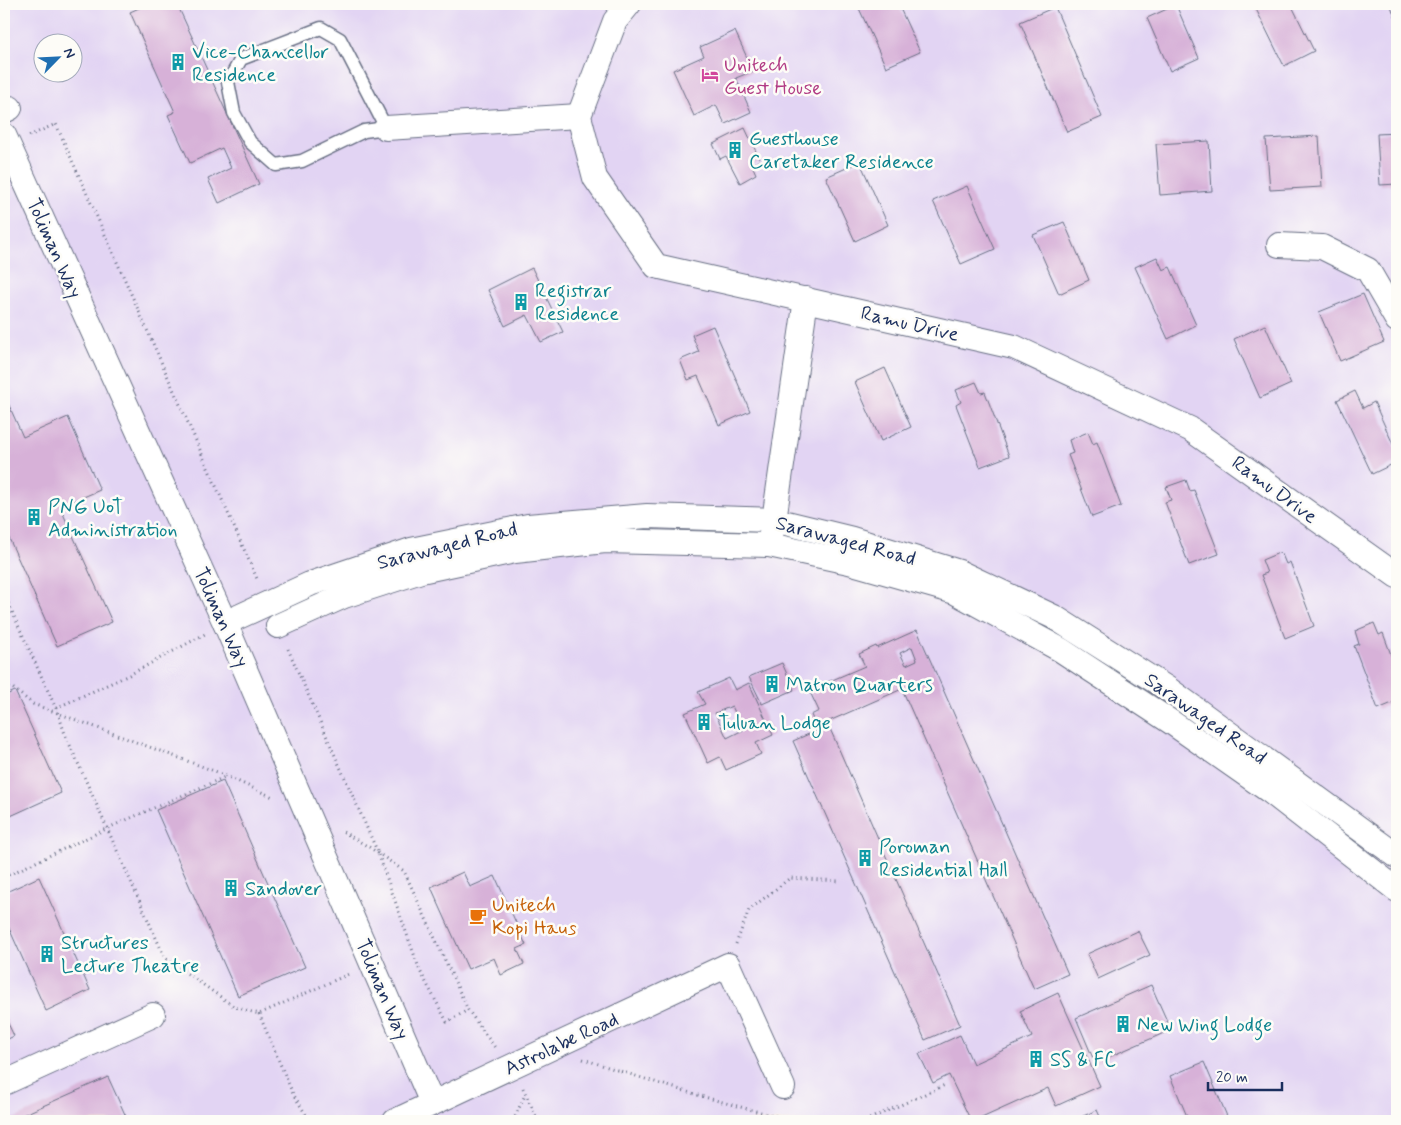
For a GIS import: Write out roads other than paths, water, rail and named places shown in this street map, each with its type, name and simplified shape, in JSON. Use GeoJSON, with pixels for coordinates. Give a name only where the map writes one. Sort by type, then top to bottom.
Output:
{"type":"FeatureCollection","features":[{"type":"Feature","properties":{"kind":"street"},"geometry":{"type":"LineString","coordinates":[[386,128],[578,116],[615,21],[629,4]]}},
{"type":"Feature","properties":{"kind":"street","name":"Ramu Drive"},"geometry":{"type":"LineString","coordinates":[[578,116],[595,178],[656,266],[1014,347],[1190,428],[1393,566]]}},
{"type":"Feature","properties":{"kind":"street","name":"Toliman Way"},"geometry":{"type":"LineString","coordinates":[[5,141],[225,623],[432,1103]]}},
{"type":"Feature","properties":{"kind":"street"},"geometry":{"type":"LineString","coordinates":[[1279,245],[1322,247],[1368,270],[1397,320]]}},
{"type":"Feature","properties":{"kind":"street"},"geometry":{"type":"LineString","coordinates":[[769,546],[806,299]]}},
{"type":"Feature","properties":{"kind":"street","name":"Sarawaged Road"},"geometry":{"type":"LineString","coordinates":[[225,623],[310,584],[411,550],[528,526],[647,516],[774,520],[852,539],[960,572],[1054,617],[1168,689],[1397,856]]}},
{"type":"Feature","properties":{"kind":"street"},"geometry":{"type":"LineString","coordinates":[[278,626],[344,596],[421,571],[515,551],[605,541],[769,546],[848,562],[955,592],[1061,650],[1171,722],[1271,792],[1397,890]]}},
{"type":"Feature","properties":{"kind":"street","name":"Astrolabe Road"},"geometry":{"type":"LineString","coordinates":[[395,1121],[728,965],[782,1087]]}},
{"type":"Feature","properties":{"kind":"street"},"geometry":{"type":"LineString","coordinates":[[4,1083],[153,1015]]}},
{"type":"Feature","properties":{"kind":"lane"},"geometry":{"type":"LineString","coordinates":[[321,28],[340,39],[386,128],[364,130],[302,161],[276,164],[250,142],[234,114],[228,82],[241,59],[321,28]]}},
{"type":"Feature","properties":{"kind":"place","name":"Vice-Chancellor Residence"},"geometry":{"type":"Point","coordinates":[178,62]}},
{"type":"Feature","properties":{"kind":"place","name":"Unitech Guest House"},"geometry":{"type":"Point","coordinates":[710,75]}},
{"type":"Feature","properties":{"kind":"place","name":"Guesthouse Caretaker Residence"},"geometry":{"type":"Point","coordinates":[735,150]}},
{"type":"Feature","properties":{"kind":"place","name":"Registrar Residence"},"geometry":{"type":"Point","coordinates":[521,302]}},
{"type":"Feature","properties":{"kind":"place","name":"PNG UoT Administration"},"geometry":{"type":"Point","coordinates":[34,517]}},
{"type":"Feature","properties":{"kind":"place","name":"Matron Quarters"},"geometry":{"type":"Point","coordinates":[772,684]}},
{"type":"Feature","properties":{"kind":"place","name":"Tuluan Lodge"},"geometry":{"type":"Point","coordinates":[704,722]}},
{"type":"Feature","properties":{"kind":"place","name":"Poroman Residential Hall"},"geometry":{"type":"Point","coordinates":[865,858]}},
{"type":"Feature","properties":{"kind":"place","name":"Sandover"},"geometry":{"type":"Point","coordinates":[231,888]}},
{"type":"Feature","properties":{"kind":"place","name":"Unitech Kopi Haus"},"geometry":{"type":"Point","coordinates":[478,916]}},
{"type":"Feature","properties":{"kind":"place","name":"Structures Lecture Theatre"},"geometry":{"type":"Point","coordinates":[47,954]}},
{"type":"Feature","properties":{"kind":"place","name":"New Wing Lodge"},"geometry":{"type":"Point","coordinates":[1123,1024]}},
{"type":"Feature","properties":{"kind":"place","name":"SS & FC"},"geometry":{"type":"Point","coordinates":[1036,1059]}}]}
